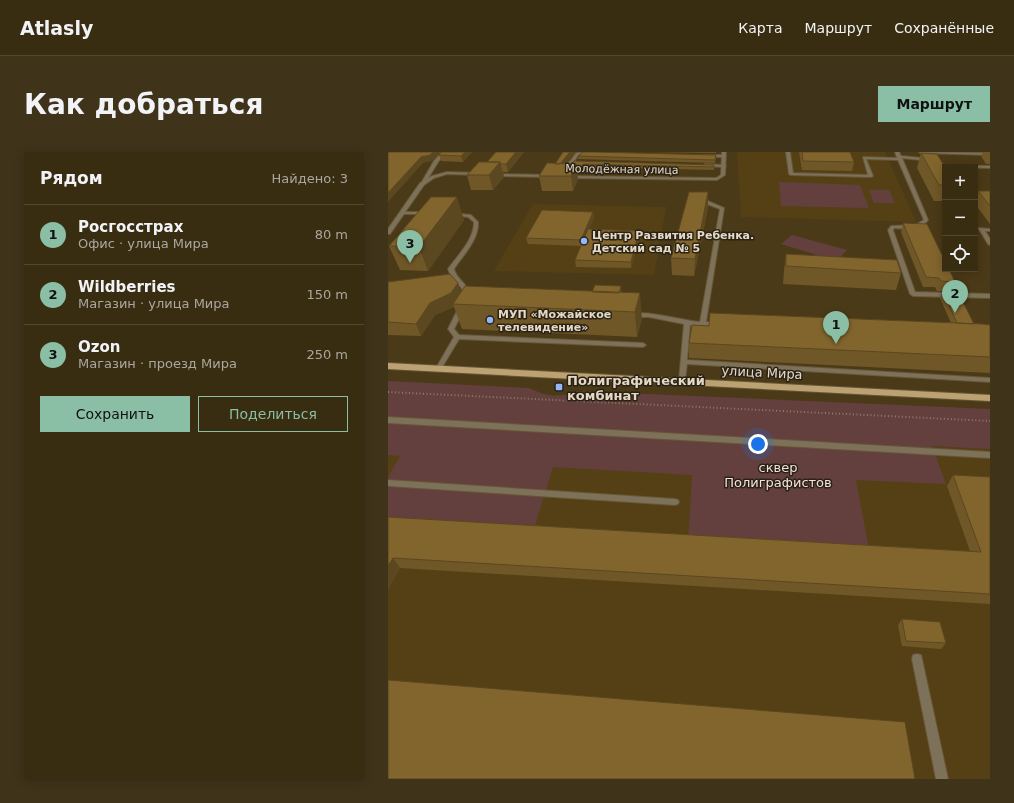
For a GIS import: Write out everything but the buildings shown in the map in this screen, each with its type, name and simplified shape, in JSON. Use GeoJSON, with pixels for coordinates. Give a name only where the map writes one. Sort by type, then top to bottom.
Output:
{"type":"FeatureCollection","features":[{"type":"Feature","properties":{"kind":"main road","name":"улица Мира"},"geometry":{"type":"LineString","coordinates":[[388,366],[682,380],[990,398]]}},
{"type":"Feature","properties":{"kind":"street"},"geometry":{"type":"LineString","coordinates":[[388,234],[436,161],[444,152]]}},
{"type":"Feature","properties":{"kind":"street"},"geometry":{"type":"LineString","coordinates":[[788,152],[791,174],[871,176],[864,158],[899,156],[922,159],[940,166],[990,167]]}},
{"type":"Feature","properties":{"kind":"street"},"geometry":{"type":"LineString","coordinates":[[877,152],[880,158]]}},
{"type":"Feature","properties":{"kind":"street"},"geometry":{"type":"LineString","coordinates":[[922,159],[921,152],[990,154]]}},
{"type":"Feature","properties":{"kind":"street"},"geometry":{"type":"LineString","coordinates":[[581,162],[573,161],[579,153],[598,153]]}},
{"type":"Feature","properties":{"kind":"street"},"geometry":{"type":"LineString","coordinates":[[700,156],[724,154],[724,166],[700,165]]}},
{"type":"Feature","properties":{"kind":"street"},"geometry":{"type":"LineString","coordinates":[[899,156],[926,220],[918,226],[893,227],[890,230],[913,294],[990,296]]}},
{"type":"Feature","properties":{"kind":"street","name":"Молодёжная улица"},"geometry":{"type":"LineString","coordinates":[[422,184],[433,177],[447,174],[559,175],[573,161]]}},
{"type":"Feature","properties":{"kind":"street","name":"Молодёжная улица"},"geometry":{"type":"LineString","coordinates":[[566,176],[711,180],[723,177],[724,166]]}},
{"type":"Feature","properties":{"kind":"street"},"geometry":{"type":"LineString","coordinates":[[701,200],[722,208],[703,324]]}},
{"type":"Feature","properties":{"kind":"street"},"geometry":{"type":"LineString","coordinates":[[402,213],[434,213]]}},
{"type":"Feature","properties":{"kind":"street"},"geometry":{"type":"LineString","coordinates":[[449,213],[469,216],[476,222],[477,226],[475,233],[451,269],[453,276],[466,288],[467,300],[451,329],[457,337]]}},
{"type":"Feature","properties":{"kind":"street"},"geometry":{"type":"LineString","coordinates":[[990,230],[981,229],[990,243]]}},
{"type":"Feature","properties":{"kind":"street"},"geometry":{"type":"LineString","coordinates":[[462,308],[469,308]]}},
{"type":"Feature","properties":{"kind":"street"},"geometry":{"type":"LineString","coordinates":[[625,314],[649,315],[687,323],[727,325]]}},
{"type":"Feature","properties":{"kind":"street"},"geometry":{"type":"LineString","coordinates":[[682,380],[687,323]]}},
{"type":"Feature","properties":{"kind":"street"},"geometry":{"type":"LineString","coordinates":[[457,337],[643,346]]}},
{"type":"Feature","properties":{"kind":"street"},"geometry":{"type":"LineString","coordinates":[[439,368],[457,337]]}},
{"type":"Feature","properties":{"kind":"street"},"geometry":{"type":"LineString","coordinates":[[684,362],[990,380]]}},
{"type":"Feature","properties":{"kind":"street"},"geometry":{"type":"LineString","coordinates":[[388,420],[990,455]]}},
{"type":"Feature","properties":{"kind":"street"},"geometry":{"type":"LineString","coordinates":[[388,483],[675,502]]}},
{"type":"Feature","properties":{"kind":"street"},"geometry":{"type":"LineString","coordinates":[[917,659],[942,779]]}},
{"type":"Feature","properties":{"kind":"path"},"geometry":{"type":"LineString","coordinates":[[388,392],[990,421]]}},
{"type":"Feature","properties":{"kind":"shaded area"},"geometry":{"type":"Polygon","coordinates":[[[737,152],[885,152],[916,222],[741,217],[737,152]]]}},
{"type":"Feature","properties":{"kind":"shaded area"},"geometry":{"type":"Polygon","coordinates":[[[533,204],[666,207],[654,275],[494,271],[533,204]]]}},
{"type":"Feature","properties":{"kind":"shaded area"},"geometry":{"type":"Polygon","coordinates":[[[388,398],[990,449],[990,779],[388,779],[388,398]]]}},
{"type":"Feature","properties":{"kind":"green space"},"geometry":{"type":"Polygon","coordinates":[[[779,182],[860,185],[869,208],[781,206],[779,182]]]}},
{"type":"Feature","properties":{"kind":"green space"},"geometry":{"type":"Polygon","coordinates":[[[869,190],[889,190],[895,203],[874,203],[869,190]]]}},
{"type":"Feature","properties":{"kind":"green space"},"geometry":{"type":"Polygon","coordinates":[[[792,235],[847,250],[837,261],[781,244],[792,235]]]}},
{"type":"Feature","properties":{"kind":"green space","name":"сквер Полиграфистов"},"geometry":{"type":"Polygon","coordinates":[[[388,381],[529,388],[553,396],[565,395],[579,391],[990,409],[990,449],[932,446],[946,484],[856,480],[870,555],[688,544],[692,475],[553,467],[532,535],[388,527],[388,477],[400,456],[388,455],[388,381]]]}},
{"type":"Feature","properties":{"kind":"place","name":"Центр Развития Ребенка. Детский сад № 5"},"geometry":{"type":"Point","coordinates":[584,241]}},
{"type":"Feature","properties":{"kind":"place","name":"Ozon"},"geometry":{"type":"Point","coordinates":[410,263]}},
{"type":"Feature","properties":{"kind":"place","name":"Wildberries"},"geometry":{"type":"Point","coordinates":[955,313]}},
{"type":"Feature","properties":{"kind":"place","name":"МУП «Можайское телевидение»"},"geometry":{"type":"Point","coordinates":[490,320]}},
{"type":"Feature","properties":{"kind":"place","name":"Росгосстрах"},"geometry":{"type":"Point","coordinates":[836,344]}},
{"type":"Feature","properties":{"kind":"place","name":"Полиграфический комбинат"},"geometry":{"type":"Point","coordinates":[559,387]}}]}
